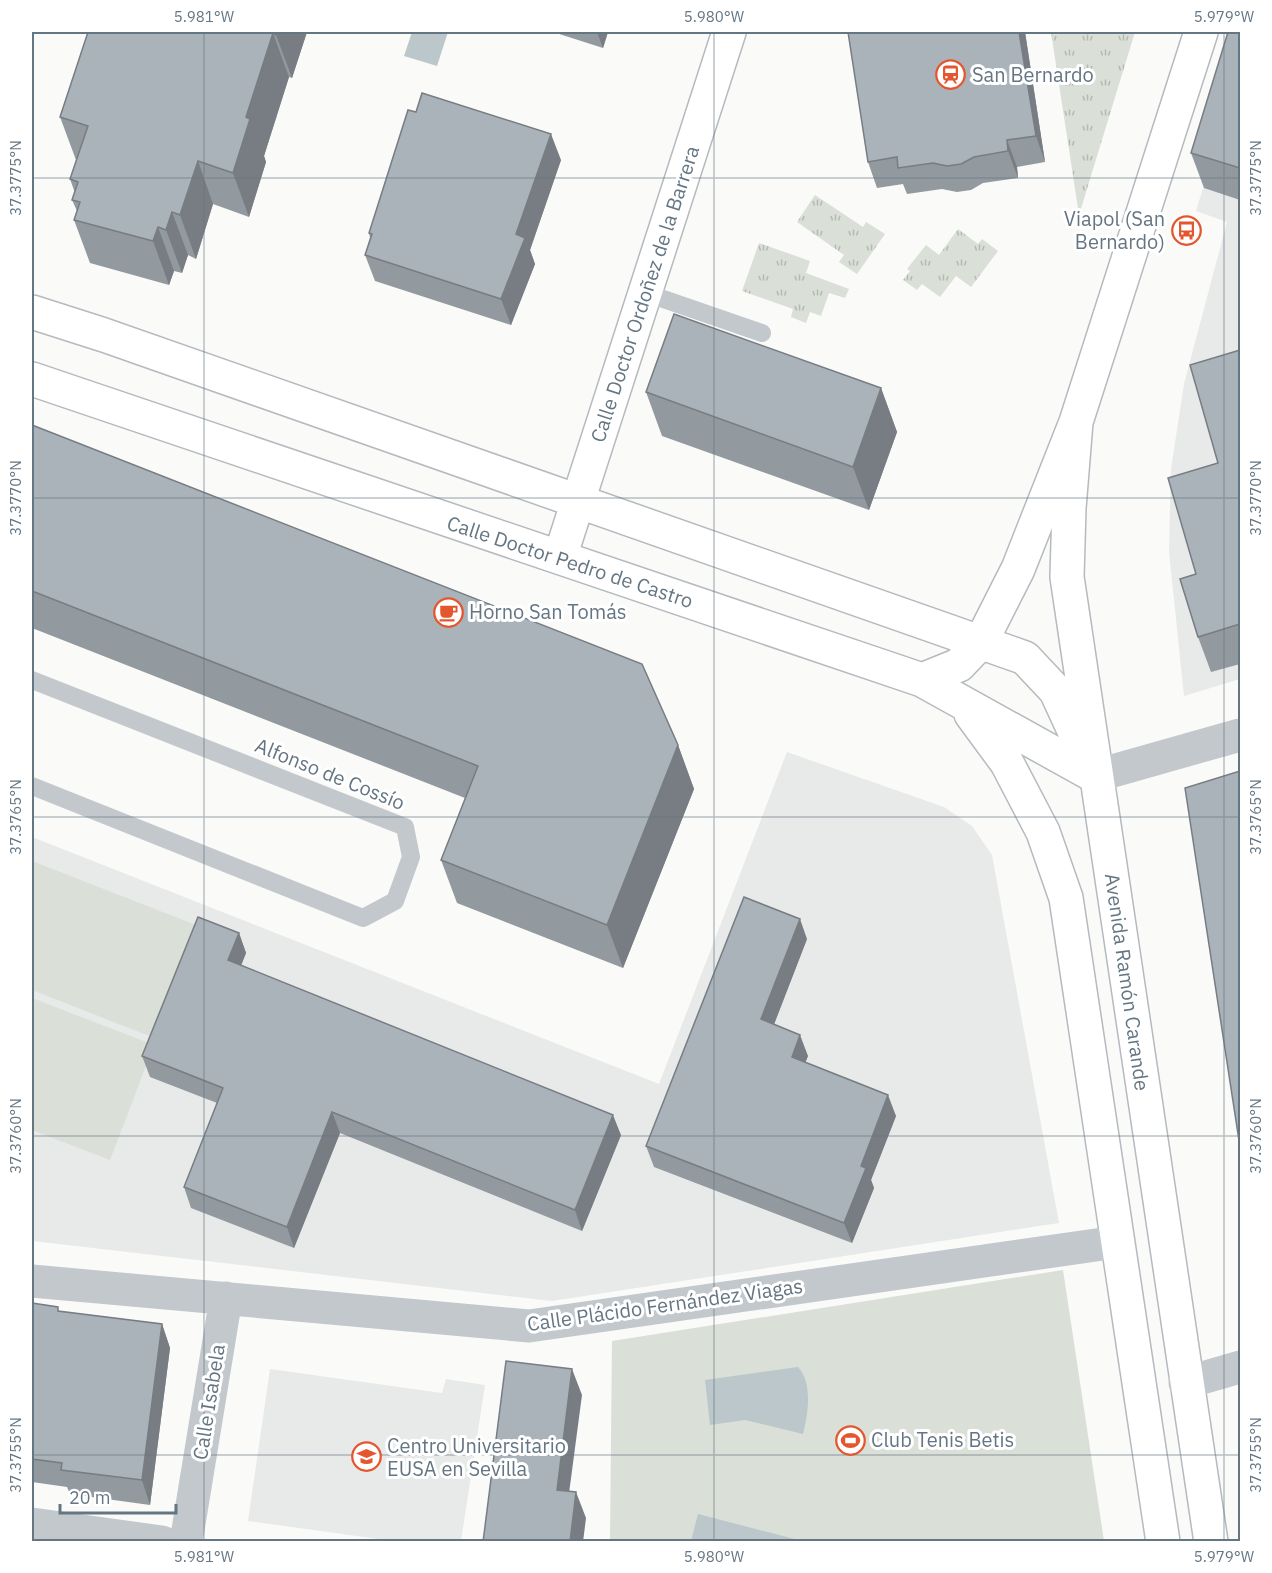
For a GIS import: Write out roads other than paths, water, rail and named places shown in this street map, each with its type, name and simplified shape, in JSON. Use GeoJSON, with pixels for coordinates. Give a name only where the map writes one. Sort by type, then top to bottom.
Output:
{"type":"FeatureCollection","features":[{"type":"Feature","properties":{"kind":"main road","name":"Calle Doctor Ordoñez de la Barrera"},"geometry":{"type":"LineString","coordinates":[[560,557],[729,32]]}},
{"type":"Feature","properties":{"kind":"main road","name":"Avenida Ramón Carande"},"geometry":{"type":"LineString","coordinates":[[922,680],[959,665],[981,642],[1018,569],[1076,422],[1201,32]]}},
{"type":"Feature","properties":{"kind":"main road"},"geometry":{"type":"LineString","coordinates":[[32,312],[104,335],[1025,658],[1056,691],[1095,776]]}},
{"type":"Feature","properties":{"kind":"main road","name":"Calle Doctor Pedro de Castro"},"geometry":{"type":"LineString","coordinates":[[32,379],[922,680],[965,706],[1095,776]]}},
{"type":"Feature","properties":{"kind":"main road","name":"Avenida Ramón Carande"},"geometry":{"type":"LineString","coordinates":[[1076,422],[1069,508],[1067,577],[1095,776],[1115,892],[1185,1383],[1211,1542]]}},
{"type":"Feature","properties":{"kind":"main road"},"geometry":{"type":"LineString","coordinates":[[965,706],[1007,763],[1043,832],[1066,898],[1163,1542]]}},
{"type":"Feature","properties":{"kind":"street"},"geometry":{"type":"LineString","coordinates":[[1095,776],[1240,735]]}},
{"type":"Feature","properties":{"kind":"street","name":"Calle Plácido Fernández Viagas"},"geometry":{"type":"LineString","coordinates":[[32,1281],[529,1326],[1117,1242]]}},
{"type":"Feature","properties":{"kind":"street","name":"Calle Isabela"},"geometry":{"type":"LineString","coordinates":[[186,1542],[226,1298]]}},
{"type":"Feature","properties":{"kind":"street"},"geometry":{"type":"LineString","coordinates":[[1185,1383],[1240,1367]]}},
{"type":"Feature","properties":{"kind":"street"},"geometry":{"type":"LineString","coordinates":[[32,1524],[162,1542]]}},
{"type":"Feature","properties":{"kind":"lane"},"geometry":{"type":"LineString","coordinates":[[646,293],[762,333]]}},
{"type":"Feature","properties":{"kind":"lane","name":"Alfonso de Cossío"},"geometry":{"type":"LineString","coordinates":[[32,786],[363,918],[394,901],[411,857],[405,827],[33,686]]}},
{"type":"Feature","properties":{"kind":"place","name":"San Bernardo"},"geometry":{"type":"Point","coordinates":[951,75]}},
{"type":"Feature","properties":{"kind":"place","name":"Viapol (San Bernardo)"},"geometry":{"type":"Point","coordinates":[1186,230]}},
{"type":"Feature","properties":{"kind":"place","name":"Horno San Tomás"},"geometry":{"type":"Point","coordinates":[448,612]}},
{"type":"Feature","properties":{"kind":"place","name":"Club Tenis Betis"},"geometry":{"type":"Point","coordinates":[850,1440]}},
{"type":"Feature","properties":{"kind":"place","name":"Centro Universitario EUSA en Sevilla"},"geometry":{"type":"Point","coordinates":[366,1457]}}]}
